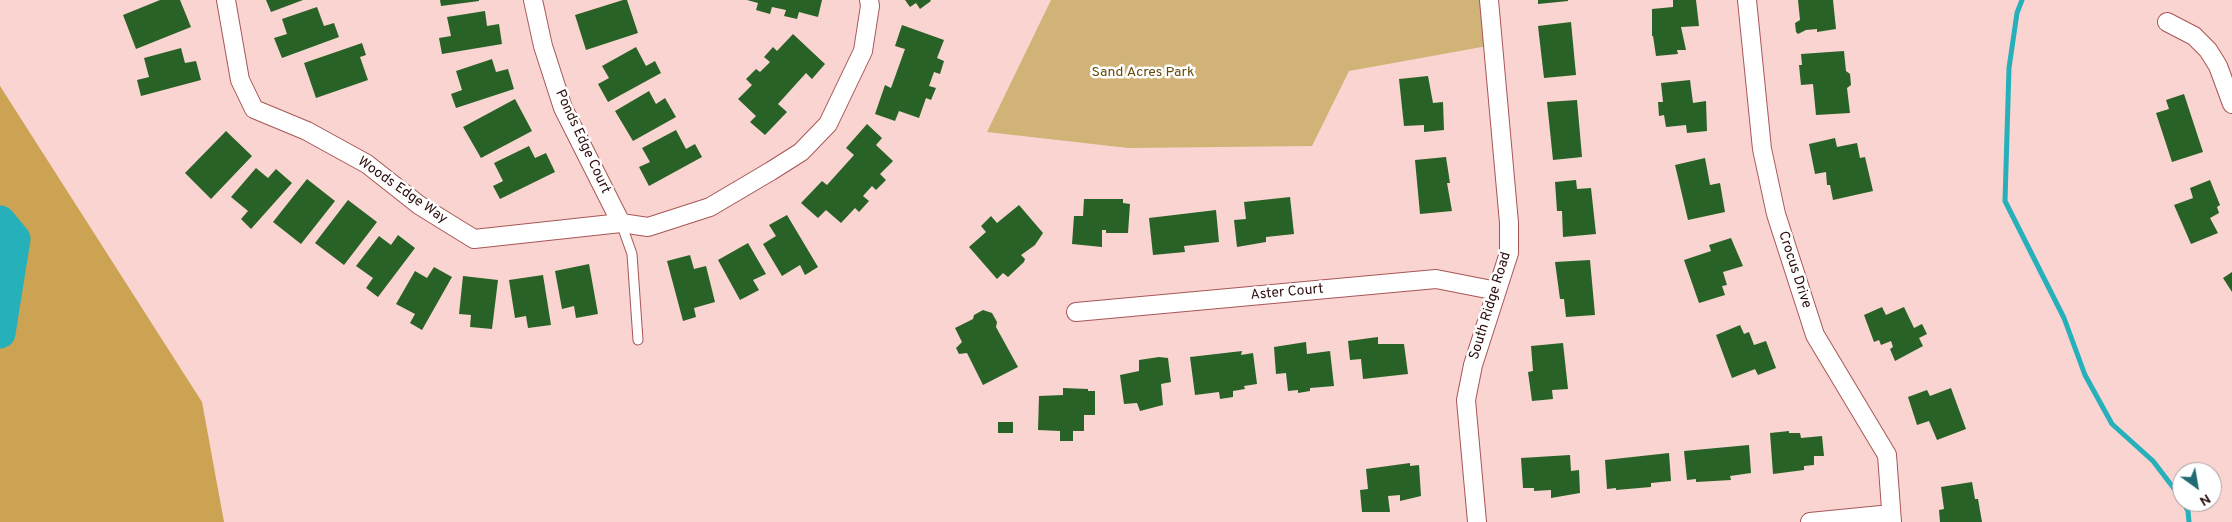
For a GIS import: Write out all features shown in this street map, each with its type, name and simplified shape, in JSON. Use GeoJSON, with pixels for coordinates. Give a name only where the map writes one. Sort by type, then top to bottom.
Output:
{"type":"FeatureCollection","features":[{"type":"Feature","properties":{"kind":"street","name":"Ponds Edge Court"},"geometry":{"type":"LineString","coordinates":[[533,0],[543,46],[563,108],[621,223]]}},
{"type":"Feature","properties":{"kind":"street","name":"Woods Edge Way"},"geometry":{"type":"LineString","coordinates":[[228,3],[240,80],[254,109],[307,131],[368,164],[419,205],[474,239],[621,223],[648,227],[710,207],[771,171],[801,152],[828,124],[864,51],[870,6],[869,0]]}},
{"type":"Feature","properties":{"kind":"street","name":"South Ridge Road"},"geometry":{"type":"LineString","coordinates":[[1478,522],[1466,400],[1473,365],[1509,253],[1509,223],[1489,0]]}},
{"type":"Feature","properties":{"kind":"street","name":"Crocus Drive"},"geometry":{"type":"LineString","coordinates":[[1747,0],[1762,148],[1776,214],[1815,335],[1887,455],[1892,518]]}},
{"type":"Feature","properties":{"kind":"street"},"geometry":{"type":"LineString","coordinates":[[2167,22],[2194,36],[2208,50],[2218,66],[2232,104]]}},
{"type":"Feature","properties":{"kind":"street","name":"Aster Court"},"geometry":{"type":"LineString","coordinates":[[1076,312],[1436,279],[1497,291]]}},
{"type":"Feature","properties":{"kind":"street"},"geometry":{"type":"LineString","coordinates":[[1810,522],[1892,518]]}},
{"type":"Feature","properties":{"kind":"lane"},"geometry":{"type":"LineString","coordinates":[[621,223],[632,254],[638,340]]}},
{"type":"Feature","properties":{"kind":"green space","name":"Sand Acres Park"},"geometry":{"type":"Polygon","coordinates":[[[1051,0],[1487,0],[1493,45],[1349,71],[1312,146],[1128,148],[987,132],[1051,0]]]}},
{"type":"Feature","properties":{"kind":"shaded area"},"geometry":{"type":"Polygon","coordinates":[[[0,86],[202,402],[224,522],[0,522],[0,86]]]}},
{"type":"Feature","properties":{"kind":"building"},"geometry":{"type":"Polygon","coordinates":[[[160,0],[180,0],[191,27],[136,49],[123,15],[160,0]]]}},
{"type":"Feature","properties":{"kind":"building"},"geometry":{"type":"Polygon","coordinates":[[[266,0],[303,0],[271,12],[266,0]]]}},
{"type":"Feature","properties":{"kind":"building"},"geometry":{"type":"Polygon","coordinates":[[[440,0],[479,0],[479,1],[441,6],[440,0]]]}},
{"type":"Feature","properties":{"kind":"building"},"geometry":{"type":"Polygon","coordinates":[[[627,0],[638,33],[586,50],[575,15],[627,0]]]}},
{"type":"Feature","properties":{"kind":"building"},"geometry":{"type":"Polygon","coordinates":[[[747,0],[822,0],[818,17],[799,12],[797,19],[784,16],[786,10],[772,7],[770,14],[756,10],[758,3],[747,0]]]}},
{"type":"Feature","properties":{"kind":"building"},"geometry":{"type":"Polygon","coordinates":[[[905,0],[931,1],[920,9],[916,3],[910,7],[905,0]]]}},
{"type":"Feature","properties":{"kind":"building"},"geometry":{"type":"Polygon","coordinates":[[[1538,0],[1568,0],[1568,1],[1538,4],[1538,0]]]}},
{"type":"Feature","properties":{"kind":"building"},"geometry":{"type":"Polygon","coordinates":[[[1673,0],[1696,0],[1699,26],[1681,27],[1686,50],[1677,50],[1678,54],[1656,56],[1652,36],[1652,9],[1673,7],[1673,0]]]}},
{"type":"Feature","properties":{"kind":"building"},"geometry":{"type":"Polygon","coordinates":[[[1798,0],[1833,0],[1836,29],[1817,32],[1817,29],[1806,30],[1798,34],[1795,23],[1800,20],[1798,0]]]}},
{"type":"Feature","properties":{"kind":"building"},"geometry":{"type":"Polygon","coordinates":[[[317,7],[324,26],[334,23],[339,37],[282,58],[274,38],[287,34],[282,19],[317,7]]]}},
{"type":"Feature","properties":{"kind":"building"},"geometry":{"type":"Polygon","coordinates":[[[485,11],[487,26],[499,24],[502,44],[442,54],[439,38],[451,36],[447,17],[485,11]]]}},
{"type":"Feature","properties":{"kind":"building"},"geometry":{"type":"Polygon","coordinates":[[[1571,22],[1576,75],[1544,78],[1538,26],[1571,22]]]}},
{"type":"Feature","properties":{"kind":"building"},"geometry":{"type":"Polygon","coordinates":[[[902,25],[944,40],[937,58],[944,61],[940,74],[934,72],[929,86],[936,88],[931,100],[926,98],[919,118],[899,111],[895,121],[875,114],[885,85],[891,88],[905,49],[895,46],[902,25]]]}},
{"type":"Feature","properties":{"kind":"building"},"geometry":{"type":"Polygon","coordinates":[[[793,34],[825,64],[812,79],[806,73],[778,104],[787,112],[765,135],[750,122],[756,116],[738,99],[752,85],[746,79],[756,69],[760,72],[770,62],[764,57],[773,47],[777,51],[793,34]]]}},
{"type":"Feature","properties":{"kind":"building"},"geometry":{"type":"Polygon","coordinates":[[[362,43],[366,55],[360,57],[368,80],[316,98],[304,63],[362,43]]]}},
{"type":"Feature","properties":{"kind":"building"},"geometry":{"type":"Polygon","coordinates":[[[636,47],[646,66],[655,61],[661,73],[608,102],[598,84],[609,78],[602,66],[636,47]]]}},
{"type":"Feature","properties":{"kind":"building"},"geometry":{"type":"Polygon","coordinates":[[[181,48],[185,63],[196,61],[201,80],[141,96],[137,80],[149,77],[144,58],[181,48]]]}},
{"type":"Feature","properties":{"kind":"building"},"geometry":{"type":"Polygon","coordinates":[[[1844,51],[1846,71],[1850,74],[1851,85],[1847,88],[1850,113],[1816,115],[1813,84],[1801,85],[1799,65],[1802,65],[1801,54],[1844,51]]]}},
{"type":"Feature","properties":{"kind":"building"},"geometry":{"type":"Polygon","coordinates":[[[492,59],[496,72],[508,69],[514,89],[456,108],[451,94],[462,90],[456,71],[492,59]]]}},
{"type":"Feature","properties":{"kind":"building"},"geometry":{"type":"Polygon","coordinates":[[[1428,76],[1433,103],[1443,102],[1444,130],[1424,132],[1424,125],[1404,126],[1399,79],[1428,76]]]}},
{"type":"Feature","properties":{"kind":"building"},"geometry":{"type":"Polygon","coordinates":[[[1690,80],[1693,103],[1706,101],[1707,131],[1687,133],[1686,125],[1666,127],[1664,115],[1659,116],[1658,102],[1663,102],[1661,83],[1690,80]]]}},
{"type":"Feature","properties":{"kind":"building"},"geometry":{"type":"Polygon","coordinates":[[[649,91],[656,104],[665,98],[676,117],[633,141],[615,111],[649,91]]]}},
{"type":"Feature","properties":{"kind":"building"},"geometry":{"type":"Polygon","coordinates":[[[2184,94],[2203,152],[2172,162],[2156,113],[2169,109],[2166,100],[2184,94]]]}},
{"type":"Feature","properties":{"kind":"building"},"geometry":{"type":"Polygon","coordinates":[[[515,99],[532,131],[481,158],[463,127],[515,99]]]}},
{"type":"Feature","properties":{"kind":"building"},"geometry":{"type":"Polygon","coordinates":[[[1577,100],[1582,157],[1553,160],[1547,102],[1577,100]]]}},
{"type":"Feature","properties":{"kind":"building"},"geometry":{"type":"Polygon","coordinates":[[[867,124],[882,138],[876,145],[893,161],[880,174],[886,180],[876,190],[872,186],[863,196],[869,201],[859,212],[855,208],[841,223],[826,210],[818,218],[801,203],[822,181],[827,185],[854,155],[846,148],[867,124]]]}},
{"type":"Feature","properties":{"kind":"building"},"geometry":{"type":"Polygon","coordinates":[[[676,130],[686,149],[695,144],[702,157],[649,186],[639,167],[650,162],[642,148],[676,130]]]}},
{"type":"Feature","properties":{"kind":"building"},"geometry":{"type":"Polygon","coordinates":[[[226,131],[252,156],[211,199],[185,173],[226,131]]]}},
{"type":"Feature","properties":{"kind":"building"},"geometry":{"type":"Polygon","coordinates":[[[1835,138],[1837,147],[1857,143],[1860,158],[1865,157],[1873,191],[1833,200],[1830,185],[1827,185],[1826,172],[1815,174],[1809,144],[1835,138]]]}},
{"type":"Feature","properties":{"kind":"building"},"geometry":{"type":"Polygon","coordinates":[[[529,146],[535,158],[546,153],[555,172],[500,199],[493,186],[503,181],[494,163],[529,146]]]}},
{"type":"Feature","properties":{"kind":"building"},"geometry":{"type":"Polygon","coordinates":[[[1446,157],[1450,183],[1447,183],[1452,211],[1420,214],[1415,160],[1446,157]]]}},
{"type":"Feature","properties":{"kind":"building"},"geometry":{"type":"Polygon","coordinates":[[[1705,158],[1710,185],[1720,183],[1725,212],[1688,220],[1675,165],[1705,158]]]}},
{"type":"Feature","properties":{"kind":"building"},"geometry":{"type":"Polygon","coordinates":[[[256,168],[268,178],[276,169],[292,183],[251,229],[241,219],[248,211],[231,197],[256,168]]]}},
{"type":"Feature","properties":{"kind":"building"},"geometry":{"type":"Polygon","coordinates":[[[307,179],[335,201],[301,244],[273,222],[307,179]]]}},
{"type":"Feature","properties":{"kind":"building"},"geometry":{"type":"Polygon","coordinates":[[[1576,180],[1577,189],[1591,188],[1596,234],[1563,237],[1562,211],[1557,211],[1555,182],[1576,180]]]}},
{"type":"Feature","properties":{"kind":"building"},"geometry":{"type":"Polygon","coordinates":[[[2210,180],[2220,205],[2217,207],[2219,213],[2210,218],[2218,233],[2191,244],[2174,205],[2193,198],[2190,188],[2210,180]]]}},
{"type":"Feature","properties":{"kind":"building"},"geometry":{"type":"Polygon","coordinates":[[[1290,197],[1294,234],[1266,237],[1266,242],[1237,247],[1234,220],[1246,219],[1244,202],[1290,197]]]}},
{"type":"Feature","properties":{"kind":"building"},"geometry":{"type":"Polygon","coordinates":[[[1084,199],[1123,199],[1123,203],[1130,204],[1128,233],[1106,233],[1106,230],[1102,230],[1102,247],[1072,244],[1074,216],[1083,216],[1084,199]]]}},
{"type":"Feature","properties":{"kind":"building"},"geometry":{"type":"Polygon","coordinates":[[[348,200],[377,222],[344,265],[315,243],[348,200]]]}},
{"type":"Feature","properties":{"kind":"building"},"geometry":{"type":"Polygon","coordinates":[[[1019,205],[1043,233],[1035,245],[1021,255],[1025,259],[1024,262],[1008,277],[1003,273],[997,279],[969,247],[986,232],[981,226],[991,216],[997,223],[1019,205]]]}},
{"type":"Feature","properties":{"kind":"building"},"geometry":{"type":"Polygon","coordinates":[[[1216,210],[1219,242],[1184,246],[1185,252],[1153,255],[1149,218],[1216,210]]]}},
{"type":"Feature","properties":{"kind":"building"},"geometry":{"type":"Polygon","coordinates":[[[787,215],[818,267],[805,275],[800,265],[782,276],[763,244],[776,236],[769,225],[787,215]]]}},
{"type":"Feature","properties":{"kind":"building"},"geometry":{"type":"Polygon","coordinates":[[[398,235],[415,248],[378,297],[366,288],[373,278],[356,266],[379,236],[391,245],[398,235]]]}},
{"type":"Feature","properties":{"kind":"building"},"geometry":{"type":"Polygon","coordinates":[[[1731,238],[1743,266],[1723,272],[1727,285],[1722,286],[1725,295],[1699,303],[1684,260],[1711,251],[1709,245],[1731,238]]]}},
{"type":"Feature","properties":{"kind":"building"},"geometry":{"type":"Polygon","coordinates":[[[748,243],[766,274],[753,280],[759,290],[740,300],[718,260],[748,243]]]}},
{"type":"Feature","properties":{"kind":"building"},"geometry":{"type":"Polygon","coordinates":[[[690,255],[694,269],[706,266],[715,302],[694,308],[696,317],[683,321],[667,261],[690,255]]]}},
{"type":"Feature","properties":{"kind":"building"},"geometry":{"type":"Polygon","coordinates":[[[1590,260],[1595,315],[1566,317],[1564,299],[1560,299],[1555,262],[1590,260]]]}},
{"type":"Feature","properties":{"kind":"building"},"geometry":{"type":"Polygon","coordinates":[[[589,264],[598,314],[576,318],[574,306],[562,309],[555,271],[589,264]]]}},
{"type":"Feature","properties":{"kind":"building"},"geometry":{"type":"Polygon","coordinates":[[[434,267],[452,277],[422,330],[410,323],[415,314],[396,304],[415,271],[427,278],[434,267]]]}},
{"type":"Feature","properties":{"kind":"building"},"geometry":{"type":"Polygon","coordinates":[[[2232,272],[2232,292],[2223,278],[2232,272]]]}},
{"type":"Feature","properties":{"kind":"building"},"geometry":{"type":"Polygon","coordinates":[[[543,275],[551,325],[528,328],[526,316],[515,318],[509,280],[543,275]]]}},
{"type":"Feature","properties":{"kind":"building"},"geometry":{"type":"Polygon","coordinates":[[[463,276],[498,280],[492,329],[470,327],[471,315],[459,314],[463,276]]]}},
{"type":"Feature","properties":{"kind":"building"},"geometry":{"type":"Polygon","coordinates":[[[1882,307],[1886,315],[1904,307],[1914,328],[1922,324],[1927,334],[1919,338],[1923,346],[1895,361],[1890,349],[1893,347],[1891,341],[1881,345],[1879,340],[1874,342],[1864,315],[1882,307]]]}},
{"type":"Feature","properties":{"kind":"building"},"geometry":{"type":"Polygon","coordinates":[[[983,310],[992,313],[997,322],[996,327],[1018,367],[983,385],[967,353],[959,354],[956,348],[962,342],[955,328],[973,319],[974,315],[983,310]]]}},
{"type":"Feature","properties":{"kind":"building"},"geometry":{"type":"Polygon","coordinates":[[[1740,325],[1744,334],[1749,332],[1754,345],[1766,341],[1776,368],[1758,375],[1755,369],[1732,378],[1716,335],[1740,325]]]}},
{"type":"Feature","properties":{"kind":"building"},"geometry":{"type":"Polygon","coordinates":[[[1378,337],[1378,344],[1404,344],[1408,374],[1363,379],[1361,359],[1350,360],[1348,341],[1378,337]]]}},
{"type":"Feature","properties":{"kind":"building"},"geometry":{"type":"Polygon","coordinates":[[[1306,342],[1307,354],[1330,351],[1334,386],[1310,388],[1310,391],[1298,393],[1298,390],[1288,391],[1286,373],[1276,374],[1274,347],[1306,342]]]}},
{"type":"Feature","properties":{"kind":"building"},"geometry":{"type":"Polygon","coordinates":[[[1563,343],[1568,389],[1552,390],[1553,399],[1532,401],[1528,372],[1533,371],[1531,346],[1563,343]]]}},
{"type":"Feature","properties":{"kind":"building"},"geometry":{"type":"Polygon","coordinates":[[[1242,351],[1241,355],[1253,353],[1257,384],[1244,386],[1245,389],[1233,391],[1233,397],[1220,399],[1219,392],[1195,395],[1190,357],[1242,351]]]}},
{"type":"Feature","properties":{"kind":"building"},"geometry":{"type":"Polygon","coordinates":[[[1159,357],[1168,358],[1171,382],[1161,384],[1163,405],[1140,411],[1137,403],[1124,404],[1120,375],[1139,371],[1139,360],[1159,357]]]}},
{"type":"Feature","properties":{"kind":"building"},"geometry":{"type":"Polygon","coordinates":[[[1063,388],[1095,391],[1095,415],[1084,415],[1084,431],[1073,431],[1073,441],[1060,441],[1060,431],[1038,430],[1039,396],[1063,395],[1063,388]]]}},
{"type":"Feature","properties":{"kind":"building"},"geometry":{"type":"Polygon","coordinates":[[[1951,388],[1966,429],[1937,440],[1929,421],[1917,425],[1908,397],[1927,390],[1930,396],[1951,388]]]}},
{"type":"Feature","properties":{"kind":"building"},"geometry":{"type":"Polygon","coordinates":[[[998,422],[1013,422],[1013,433],[998,433],[998,422]]]}},
{"type":"Feature","properties":{"kind":"building"},"geometry":{"type":"Polygon","coordinates":[[[1789,431],[1789,433],[1800,433],[1801,438],[1822,436],[1824,456],[1814,456],[1814,465],[1804,466],[1804,470],[1773,474],[1770,433],[1789,431]]]}},
{"type":"Feature","properties":{"kind":"building"},"geometry":{"type":"Polygon","coordinates":[[[1749,445],[1751,473],[1730,476],[1731,480],[1696,482],[1696,479],[1687,480],[1684,451],[1749,445]]]}},
{"type":"Feature","properties":{"kind":"building"},"geometry":{"type":"Polygon","coordinates":[[[1669,453],[1671,481],[1651,483],[1651,487],[1607,489],[1605,460],[1669,453]]]}},
{"type":"Feature","properties":{"kind":"building"},"geometry":{"type":"Polygon","coordinates":[[[1570,455],[1571,471],[1579,470],[1580,493],[1551,498],[1551,490],[1534,491],[1534,488],[1523,488],[1521,458],[1570,455]]]}},
{"type":"Feature","properties":{"kind":"building"},"geometry":{"type":"Polygon","coordinates":[[[1410,463],[1410,466],[1419,465],[1421,496],[1400,501],[1400,495],[1388,496],[1390,512],[1362,512],[1360,490],[1368,489],[1366,469],[1410,463]]]}},
{"type":"Feature","properties":{"kind":"building"},"geometry":{"type":"Polygon","coordinates":[[[1972,482],[1975,499],[1978,499],[1982,522],[1940,522],[1939,510],[1944,509],[1941,487],[1972,482]]]}},
{"type":"Feature","properties":{"kind":"waterway"},"geometry":{"type":"LineString","coordinates":[[2022,0],[2017,13],[2009,68],[2005,201],[2064,318],[2085,375],[2112,424],[2153,461],[2172,486]]}},
{"type":"Feature","properties":{"kind":"waterway"},"geometry":{"type":"LineString","coordinates":[[0,221],[15,239],[0,333]]}},
{"type":"Feature","properties":{"kind":"waterway"},"geometry":{"type":"LineString","coordinates":[[2188,512],[2189,522]]}}]}
